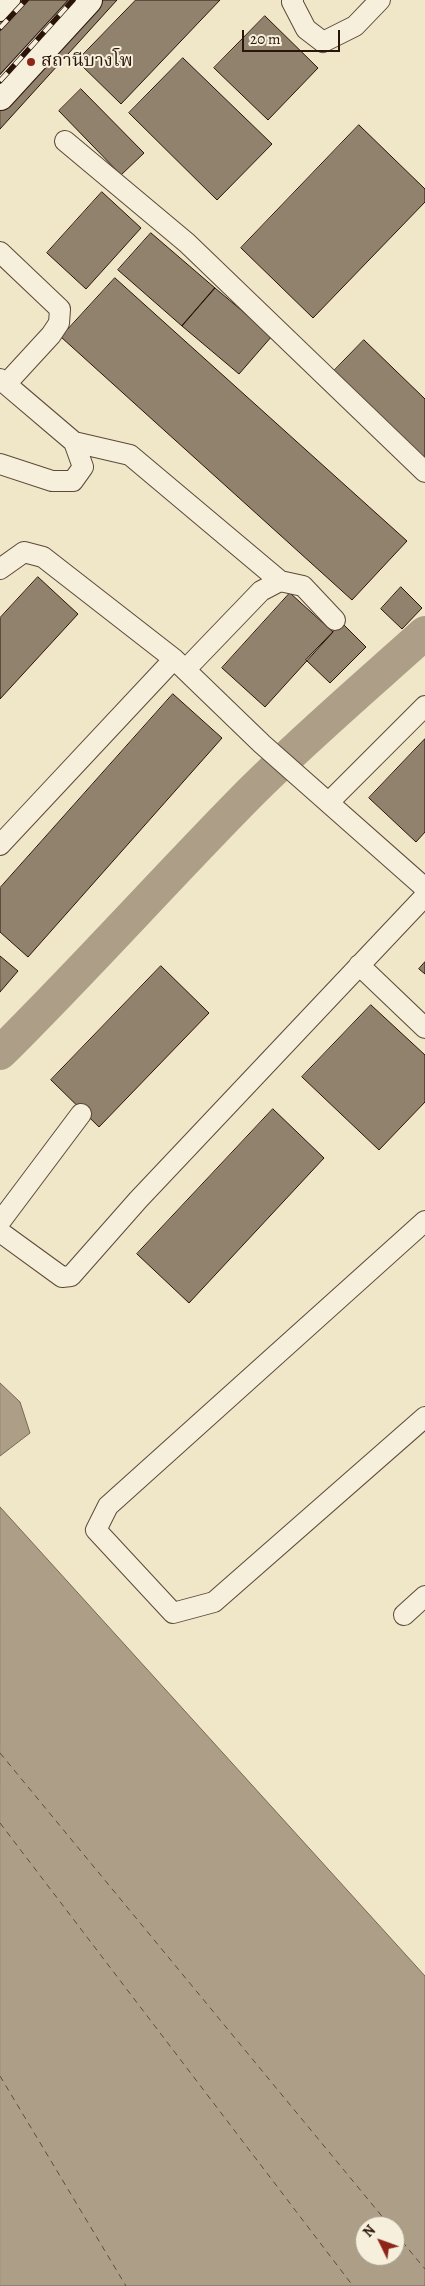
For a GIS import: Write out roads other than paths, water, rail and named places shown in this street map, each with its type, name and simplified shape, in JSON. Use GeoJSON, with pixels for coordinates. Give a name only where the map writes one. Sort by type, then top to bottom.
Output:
{"type":"FeatureCollection","features":[{"type":"Feature","properties":{"kind":"street"},"geometry":{"type":"LineString","coordinates":[[0,7],[6,0]]}},
{"type":"Feature","properties":{"kind":"street"},"geometry":{"type":"LineString","coordinates":[[0,96],[88,0]]}},
{"type":"Feature","properties":{"kind":"lane"},"geometry":{"type":"LineString","coordinates":[[293,0],[292,2],[306,30],[324,42],[355,26],[380,0]]}},
{"type":"Feature","properties":{"kind":"lane"},"geometry":{"type":"LineString","coordinates":[[65,141],[187,243],[425,472]]}},
{"type":"Feature","properties":{"kind":"lane"},"geometry":{"type":"LineString","coordinates":[[0,252],[60,309],[59,323],[51,335],[3,382],[74,442],[130,455],[280,581],[304,586],[336,620]]}},
{"type":"Feature","properties":{"kind":"lane"},"geometry":{"type":"LineString","coordinates":[[0,464],[52,482],[73,481],[82,467],[74,442]]}},
{"type":"Feature","properties":{"kind":"lane"},"geometry":{"type":"LineString","coordinates":[[0,569],[24,552],[43,557],[180,664],[262,744],[295,771],[425,888]]}},
{"type":"Feature","properties":{"kind":"lane"},"geometry":{"type":"LineString","coordinates":[[0,845],[180,664],[261,591],[280,581]]}},
{"type":"Feature","properties":{"kind":"lane"},"geometry":{"type":"LineString","coordinates":[[329,802],[425,706]]}},
{"type":"Feature","properties":{"kind":"lane"},"geometry":{"type":"LineString","coordinates":[[0,1232],[62,1277],[71,1276],[138,1200],[425,896]]}},
{"type":"Feature","properties":{"kind":"lane"},"geometry":{"type":"LineString","coordinates":[[359,965],[425,1028]]}},
{"type":"Feature","properties":{"kind":"lane"},"geometry":{"type":"LineString","coordinates":[[0,1222],[81,1114]]}},
{"type":"Feature","properties":{"kind":"lane"},"geometry":{"type":"LineString","coordinates":[[425,1221],[108,1506],[96,1530],[173,1613],[214,1602],[425,1417]]}},
{"type":"Feature","properties":{"kind":"lane"},"geometry":{"type":"LineString","coordinates":[[404,1614],[425,1596]]}},
{"type":"Feature","properties":{"kind":"waterway"},"geometry":{"type":"LineString","coordinates":[[0,1053],[270,773],[425,633]]}},
{"type":"Feature","properties":{"kind":"railway"},"geometry":{"type":"LineString","coordinates":[[0,28],[26,0]]}},
{"type":"Feature","properties":{"kind":"railway"},"geometry":{"type":"LineString","coordinates":[[0,81],[73,0]]}},
{"type":"Feature","properties":{"kind":"place","name":"สถานีบางโพ"},"geometry":{"type":"Point","coordinates":[31,62]}}]}
